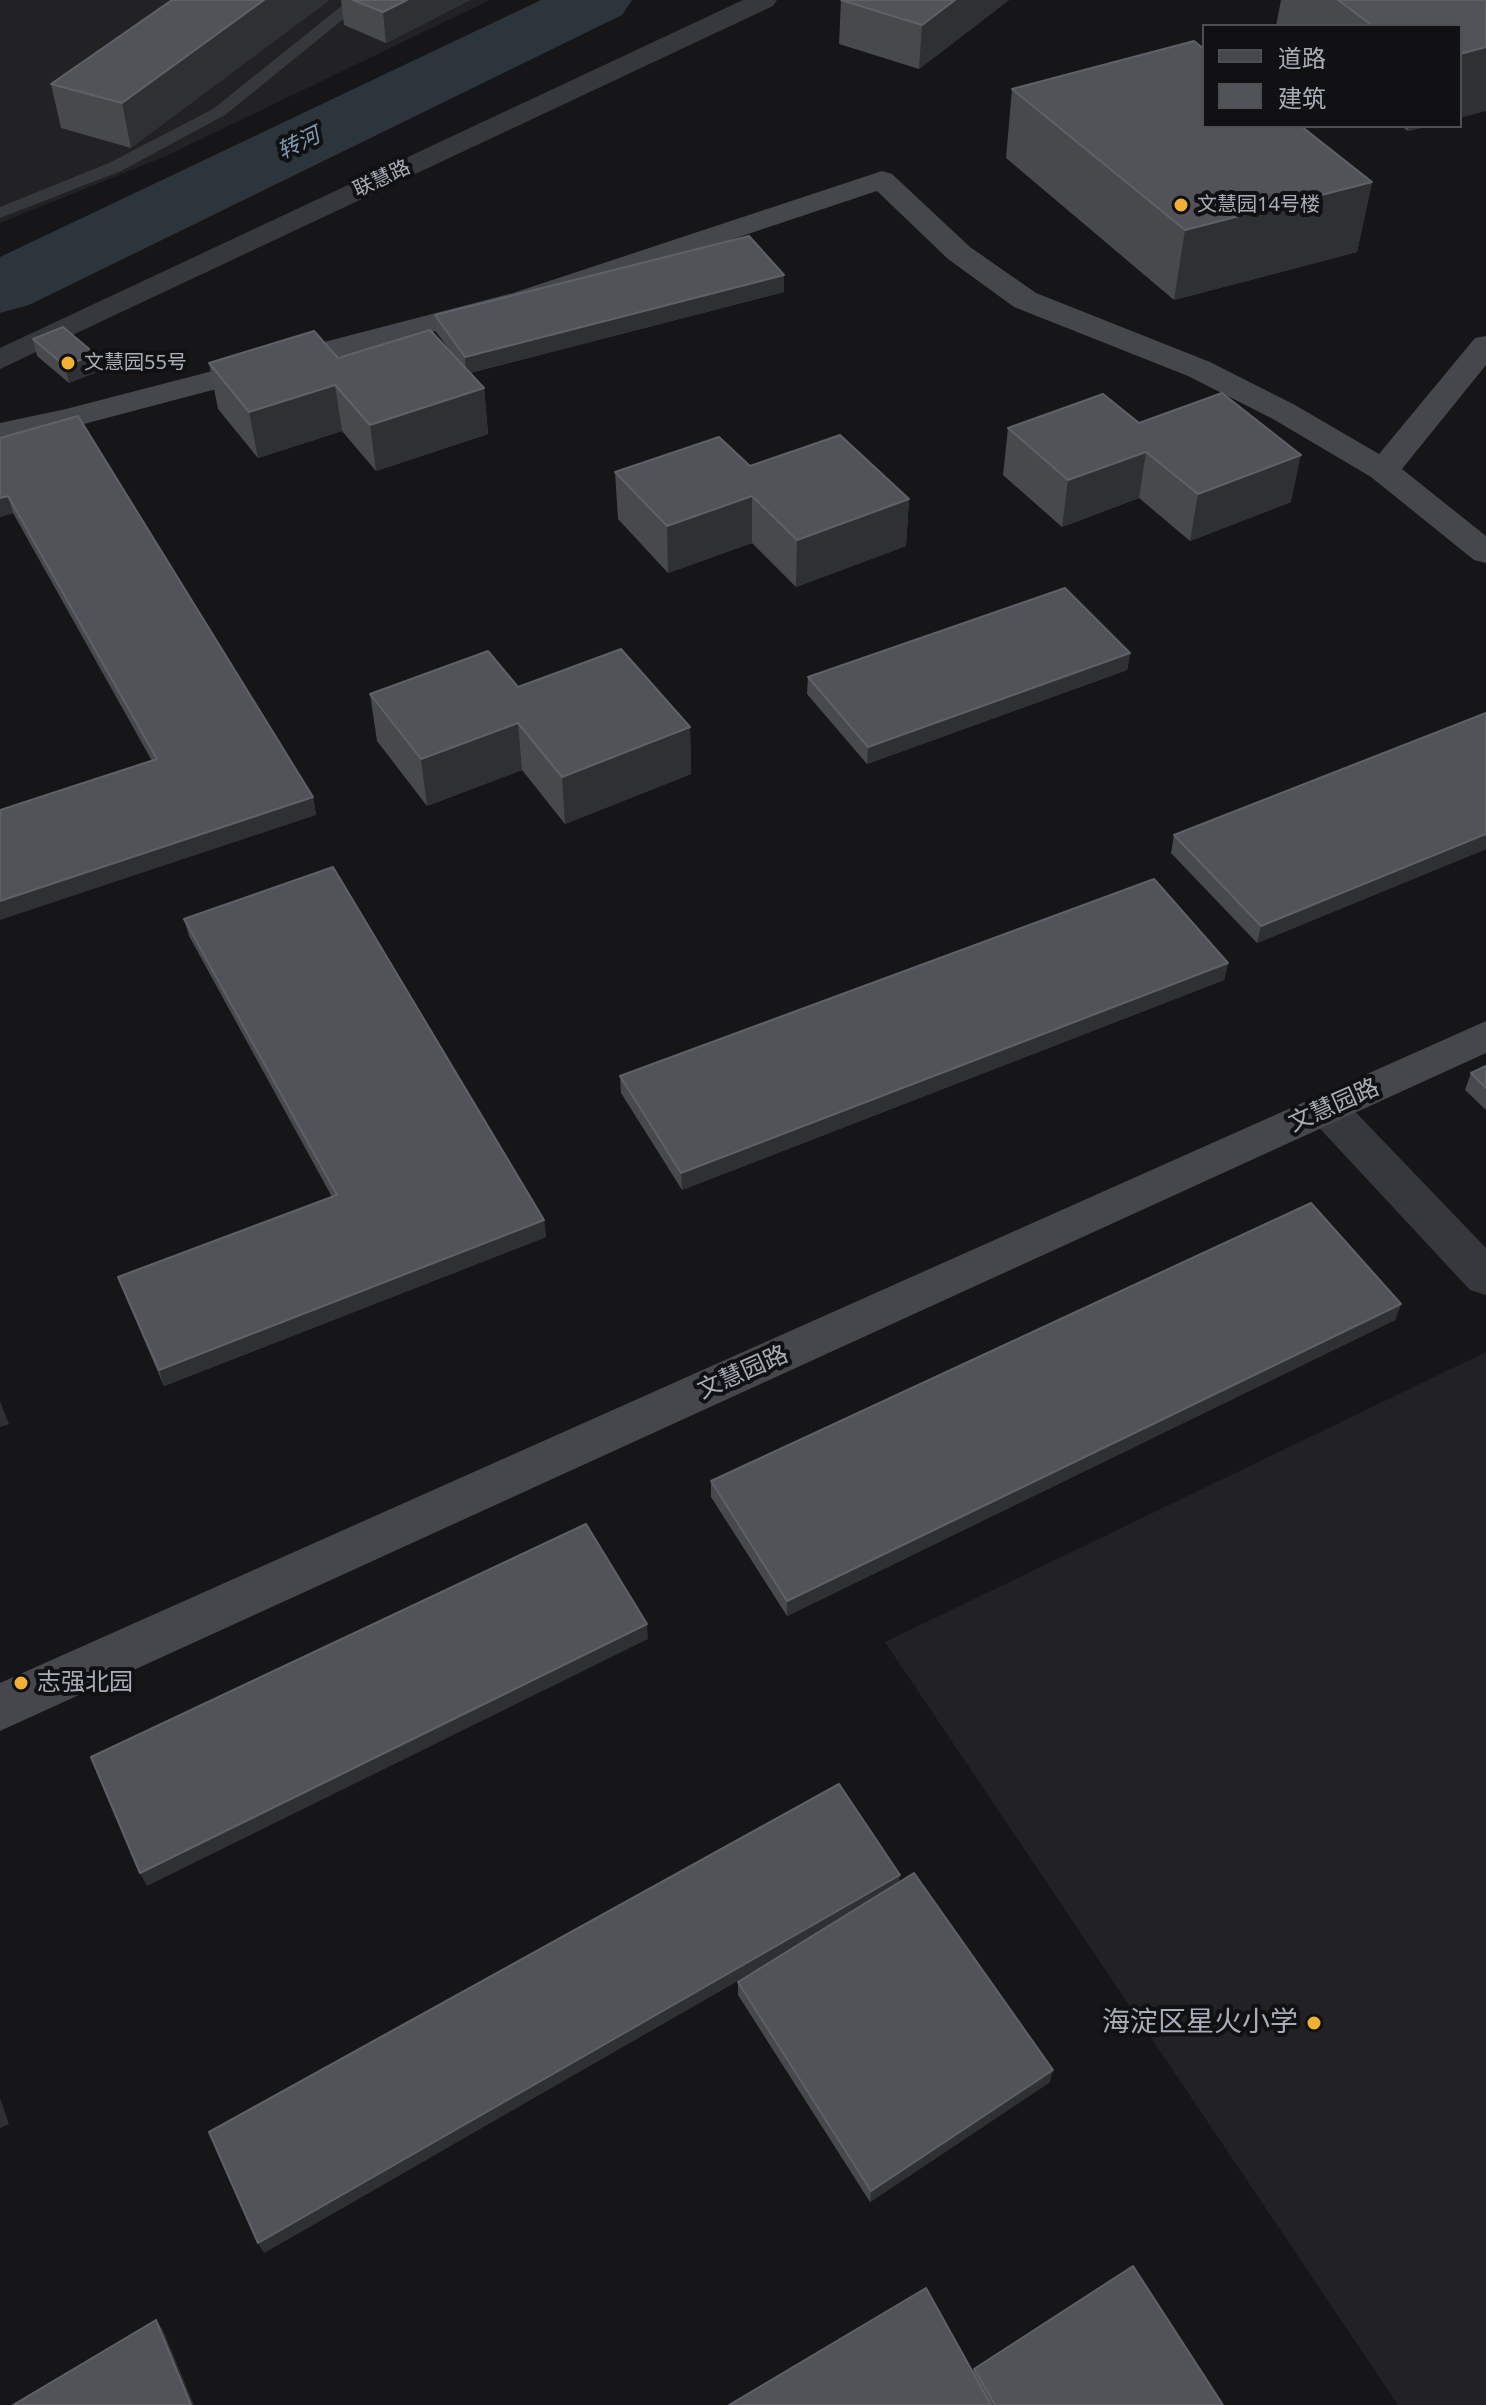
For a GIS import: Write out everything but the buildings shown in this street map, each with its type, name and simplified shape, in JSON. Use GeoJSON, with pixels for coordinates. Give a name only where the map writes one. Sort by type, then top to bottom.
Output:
{"type":"FeatureCollection","features":[{"type":"Feature","properties":{"kind":"street","name":"联慧路"},"geometry":{"type":"LineString","coordinates":[[0,360],[764,0]]}},
{"type":"Feature","properties":{"kind":"street"},"geometry":{"type":"LineString","coordinates":[[0,433],[69,418],[524,299],[882,180],[959,253],[1025,300],[1199,369],[1330,438],[1383,470],[1486,553]]}},
{"type":"Feature","properties":{"kind":"street"},"geometry":{"type":"LineString","coordinates":[[1383,470],[1486,345]]}},
{"type":"Feature","properties":{"kind":"street","name":"文慧园路"},"geometry":{"type":"LineString","coordinates":[[0,1708],[1486,1036]]}},
{"type":"Feature","properties":{"kind":"street"},"geometry":{"type":"LineString","coordinates":[[1327,1109],[1486,1277]]}},
{"type":"Feature","properties":{"kind":"lane"},"geometry":{"type":"LineString","coordinates":[[0,213],[115,167],[219,112],[359,0]]}},
{"type":"Feature","properties":{"kind":"shaded area"},"geometry":{"type":"Polygon","coordinates":[[[0,0],[490,0],[166,156],[0,223],[0,0]]]}},
{"type":"Feature","properties":{"kind":"shaded area","name":"海淀区星火小学"},"geometry":{"type":"Polygon","coordinates":[[[1486,1352],[1486,2405],[1398,2405],[885,1642],[1486,1352]]]}},
{"type":"Feature","properties":{"kind":"waterway","name":"转河"},"geometry":{"type":"LineString","coordinates":[[0,288],[597,0]]}},
{"type":"Feature","properties":{"kind":"place","name":"文慧园14号楼"},"geometry":{"type":"Point","coordinates":[1181,205]}},
{"type":"Feature","properties":{"kind":"place","name":"文慧园55号"},"geometry":{"type":"Point","coordinates":[68,363]}},
{"type":"Feature","properties":{"kind":"place","name":"志强北园"},"geometry":{"type":"Point","coordinates":[21,1683]}},
{"type":"Feature","properties":{"kind":"place","name":"海淀区星火小学"},"geometry":{"type":"Point","coordinates":[1314,2023]}}]}
